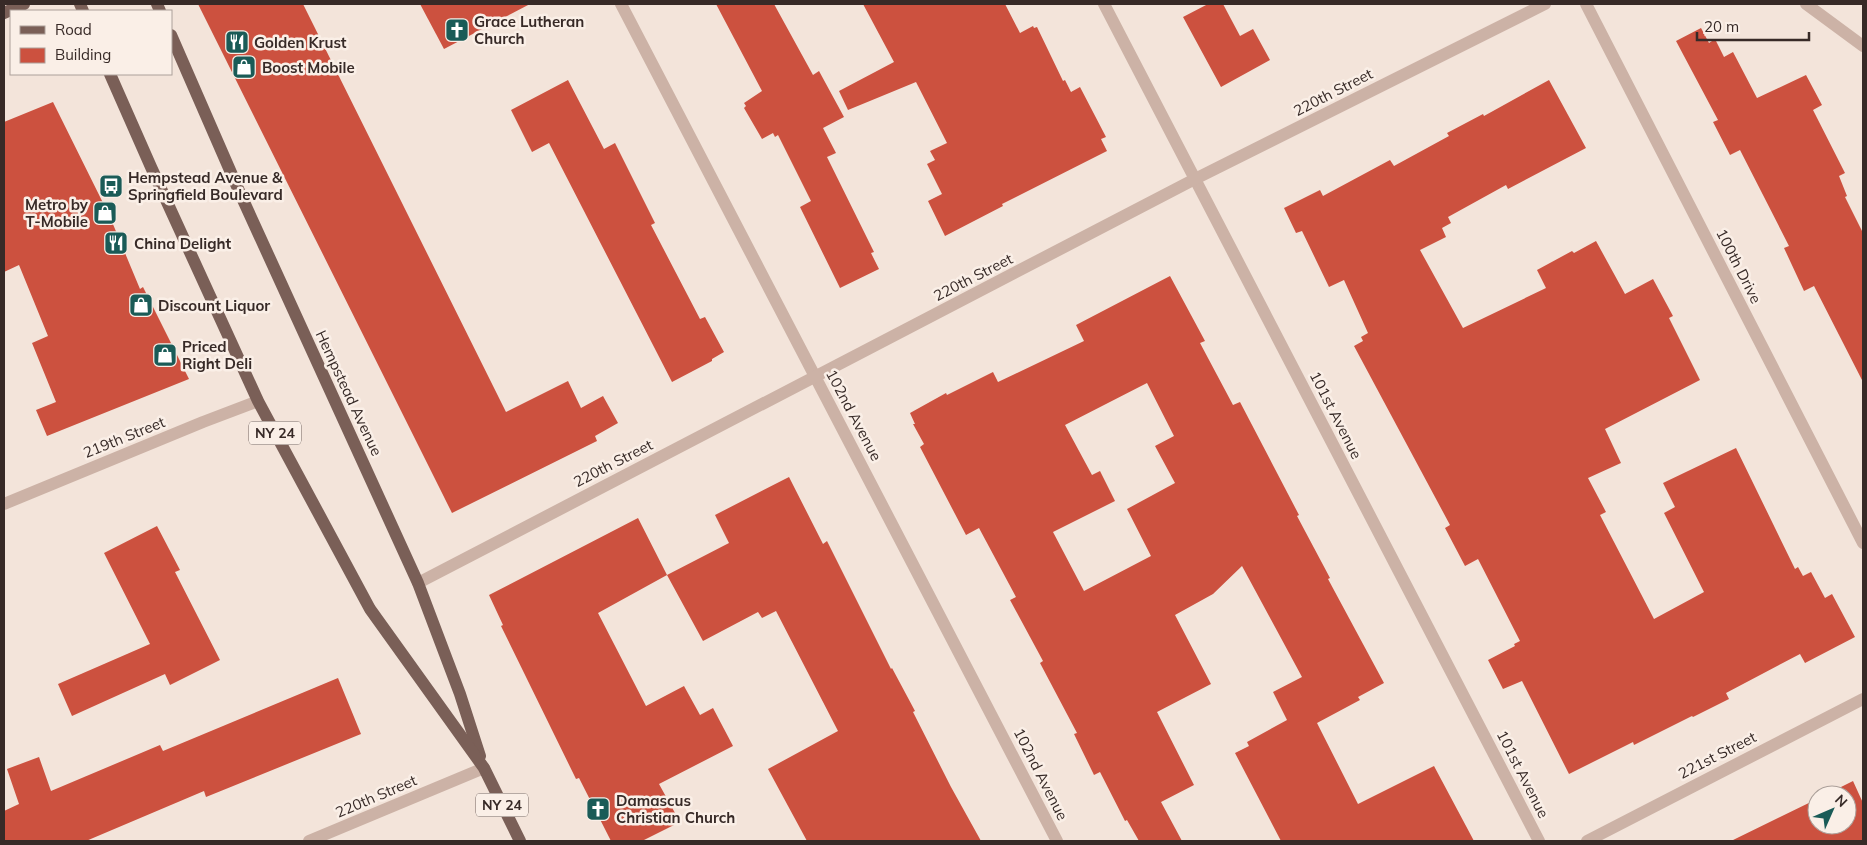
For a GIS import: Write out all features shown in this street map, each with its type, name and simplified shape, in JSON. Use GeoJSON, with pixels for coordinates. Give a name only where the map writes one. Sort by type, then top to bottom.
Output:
{"type":"FeatureCollection","features":[{"type":"Feature","properties":{"kind":"main road"},"geometry":{"type":"LineString","coordinates":[[4,12],[24,4]]}},
{"type":"Feature","properties":{"kind":"main road","name":"Hempstead Avenue"},"geometry":{"type":"LineString","coordinates":[[172,38],[239,191],[418,583],[460,694],[484,768],[520,841]]}},
{"type":"Feature","properties":{"kind":"main road","name":"Hempstead Avenue"},"geometry":{"type":"LineString","coordinates":[[110,75],[258,401],[370,609],[484,768]]}},
{"type":"Feature","properties":{"kind":"street","name":"102nd Avenue"},"geometry":{"type":"LineString","coordinates":[[621,4],[1057,841]]}},
{"type":"Feature","properties":{"kind":"street","name":"101st Avenue"},"geometry":{"type":"LineString","coordinates":[[1104,4],[1539,841]]}},
{"type":"Feature","properties":{"kind":"street","name":"220th Street"},"geometry":{"type":"LineString","coordinates":[[418,583],[1195,179],[1545,4]]}},
{"type":"Feature","properties":{"kind":"street","name":"100th Drive"},"geometry":{"type":"LineString","coordinates":[[1586,4],[1863,543]]}},
{"type":"Feature","properties":{"kind":"street"},"geometry":{"type":"LineString","coordinates":[[1806,4],[1863,46]]}},
{"type":"Feature","properties":{"kind":"street","name":"219th Street"},"geometry":{"type":"LineString","coordinates":[[4,504],[258,401]]}},
{"type":"Feature","properties":{"kind":"street","name":"221st Street"},"geometry":{"type":"LineString","coordinates":[[1586,841],[1863,698]]}},
{"type":"Feature","properties":{"kind":"street","name":"220th Street"},"geometry":{"type":"LineString","coordinates":[[309,841],[484,768]]}},
{"type":"Feature","properties":{"kind":"building"},"geometry":{"type":"Polygon","coordinates":[[[198,4],[303,4],[506,412],[568,381],[581,408],[603,396],[618,423],[595,436],[597,441],[452,513],[198,4]]]}},
{"type":"Feature","properties":{"kind":"building","name":"Grace Lutheran Church"},"geometry":{"type":"Polygon","coordinates":[[[420,4],[530,4],[444,49],[420,4]]]}},
{"type":"Feature","properties":{"kind":"building"},"geometry":{"type":"Polygon","coordinates":[[[716,4],[774,4],[813,75],[819,71],[844,117],[823,128],[836,153],[827,157],[874,252],[871,253],[879,269],[840,288],[800,207],[811,201],[778,135],[775,137],[773,133],[762,139],[744,108],[746,106],[744,103],[762,91],[716,4]]]}},
{"type":"Feature","properties":{"kind":"building"},"geometry":{"type":"Polygon","coordinates":[[[863,4],[1005,4],[1020,33],[1033,26],[1034,28],[1037,27],[1063,81],[1065,80],[1071,92],[1080,87],[1106,137],[1101,139],[1107,151],[1002,204],[1003,206],[945,236],[928,201],[942,194],[927,164],[935,160],[930,151],[947,143],[916,82],[848,110],[839,91],[894,62],[863,4]]]}},
{"type":"Feature","properties":{"kind":"building"},"geometry":{"type":"Polygon","coordinates":[[[1208,4],[1223,4],[1240,36],[1253,29],[1270,60],[1221,87],[1183,17],[1208,4]]]}},
{"type":"Feature","properties":{"kind":"building"},"geometry":{"type":"Polygon","coordinates":[[[1701,28],[1709,43],[1715,39],[1724,57],[1733,52],[1757,98],[1806,75],[1822,105],[1813,110],[1845,173],[1839,176],[1847,196],[1845,197],[1863,233],[1863,382],[1814,286],[1804,291],[1784,248],[1789,246],[1740,150],[1730,155],[1713,122],[1718,120],[1676,41],[1701,28]]]}},
{"type":"Feature","properties":{"kind":"building"},"geometry":{"type":"Polygon","coordinates":[[[568,80],[604,149],[615,143],[655,223],[651,225],[700,319],[705,317],[724,352],[712,359],[712,361],[672,382],[549,143],[532,152],[511,110],[568,80]]]}},
{"type":"Feature","properties":{"kind":"building"},"geometry":{"type":"Polygon","coordinates":[[[1549,80],[1586,148],[1508,189],[1506,185],[1448,217],[1451,223],[1442,228],[1446,237],[1420,250],[1463,328],[1546,288],[1537,270],[1572,251],[1574,253],[1596,241],[1625,294],[1653,279],[1673,316],[1669,318],[1700,380],[1605,429],[1621,463],[1588,478],[1606,512],[1600,515],[1654,619],[1704,592],[1664,513],[1675,507],[1663,483],[1736,448],[1795,569],[1798,567],[1803,576],[1811,572],[1825,598],[1832,594],[1855,637],[1805,663],[1800,654],[1726,693],[1729,699],[1634,745],[1633,742],[1569,774],[1522,681],[1503,689],[1488,660],[1515,646],[1514,644],[1520,641],[1478,559],[1465,566],[1445,528],[1450,525],[1354,346],[1363,341],[1361,337],[1368,333],[1344,280],[1329,287],[1302,231],[1296,233],[1284,208],[1320,190],[1323,196],[1390,160],[1394,166],[1449,136],[1447,133],[1483,114],[1484,116],[1549,80]]]}},
{"type":"Feature","properties":{"kind":"building"},"geometry":{"type":"Polygon","coordinates":[[[53,102],[110,217],[140,289],[143,287],[189,379],[47,436],[36,410],[56,402],[32,343],[48,336],[19,265],[4,272],[4,122],[53,102]]]}},
{"type":"Feature","properties":{"kind":"building"},"geometry":{"type":"Polygon","coordinates":[[[1170,276],[1205,341],[1200,343],[1233,405],[1240,402],[1299,515],[1297,516],[1330,578],[1328,579],[1384,683],[1358,697],[1360,700],[1317,723],[1358,804],[1434,766],[1474,841],[1281,841],[1235,753],[1249,746],[1247,742],[1287,720],[1273,692],[1302,677],[1242,566],[1213,594],[1175,615],[1211,684],[1157,712],[1194,785],[1161,802],[1182,841],[1139,841],[1127,820],[1125,821],[1100,772],[1094,775],[1074,734],[1077,733],[1040,663],[1043,661],[1010,600],[1016,597],[979,528],[966,535],[920,447],[924,444],[913,424],[915,424],[910,413],[946,393],[947,395],[993,372],[998,382],[1084,341],[1076,325],[1170,276]],[[1147,383],[1065,425],[1092,475],[1100,471],[1115,501],[1053,532],[1084,591],[1151,556],[1127,509],[1175,483],[1155,446],[1174,436],[1147,383]]]}},
{"type":"Feature","properties":{"kind":"building"},"geometry":{"type":"Polygon","coordinates":[[[789,477],[823,544],[827,541],[891,669],[915,711],[913,712],[951,787],[981,841],[807,841],[768,769],[838,731],[776,611],[762,618],[758,612],[703,641],[667,575],[729,543],[715,515],[789,477]]]}},
{"type":"Feature","properties":{"kind":"building"},"geometry":{"type":"Polygon","coordinates":[[[638,518],[667,575],[598,613],[646,706],[684,686],[700,715],[713,708],[733,746],[659,784],[680,822],[642,841],[611,841],[579,778],[576,779],[501,626],[503,625],[489,595],[638,518]]]}},
{"type":"Feature","properties":{"kind":"building"},"geometry":{"type":"Polygon","coordinates":[[[157,526],[180,570],[175,572],[220,660],[170,685],[165,674],[72,716],[58,684],[150,644],[104,553],[157,526]]]}},
{"type":"Feature","properties":{"kind":"building"},"geometry":{"type":"Polygon","coordinates":[[[338,678],[361,734],[206,797],[204,791],[86,841],[4,841],[4,811],[19,804],[7,769],[39,757],[51,791],[160,745],[163,751],[338,678]]]}},
{"type":"Feature","properties":{"kind":"building"},"geometry":{"type":"Polygon","coordinates":[[[1853,781],[1855,785],[1845,785],[1853,781]]]}},
{"type":"Feature","properties":{"kind":"building"},"geometry":{"type":"Polygon","coordinates":[[[1857,790],[1863,803],[1863,841],[1731,841],[1807,804],[1807,835],[1857,835],[1857,790]]]}},
{"type":"Feature","properties":{"kind":"place","name":"Grace Lutheran Church"},"geometry":{"type":"Point","coordinates":[457,30]}},
{"type":"Feature","properties":{"kind":"place","name":"Golden Krust"},"geometry":{"type":"Point","coordinates":[237,42]}},
{"type":"Feature","properties":{"kind":"place","name":"Boost Mobile"},"geometry":{"type":"Point","coordinates":[244,67]}},
{"type":"Feature","properties":{"kind":"place","name":"Hempstead Avenue & Springfield Boulevard"},"geometry":{"type":"Point","coordinates":[111,186]}},
{"type":"Feature","properties":{"kind":"place","name":"Metro by T-Mobile"},"geometry":{"type":"Point","coordinates":[105,213]}},
{"type":"Feature","properties":{"kind":"place","name":"China Delight"},"geometry":{"type":"Point","coordinates":[116,243]}},
{"type":"Feature","properties":{"kind":"place","name":"Discount Liquor"},"geometry":{"type":"Point","coordinates":[141,305]}},
{"type":"Feature","properties":{"kind":"place","name":"Priced Right Deli"},"geometry":{"type":"Point","coordinates":[165,355]}},
{"type":"Feature","properties":{"kind":"place","name":"Damascus Christian Church"},"geometry":{"type":"Point","coordinates":[598,809]}}]}
